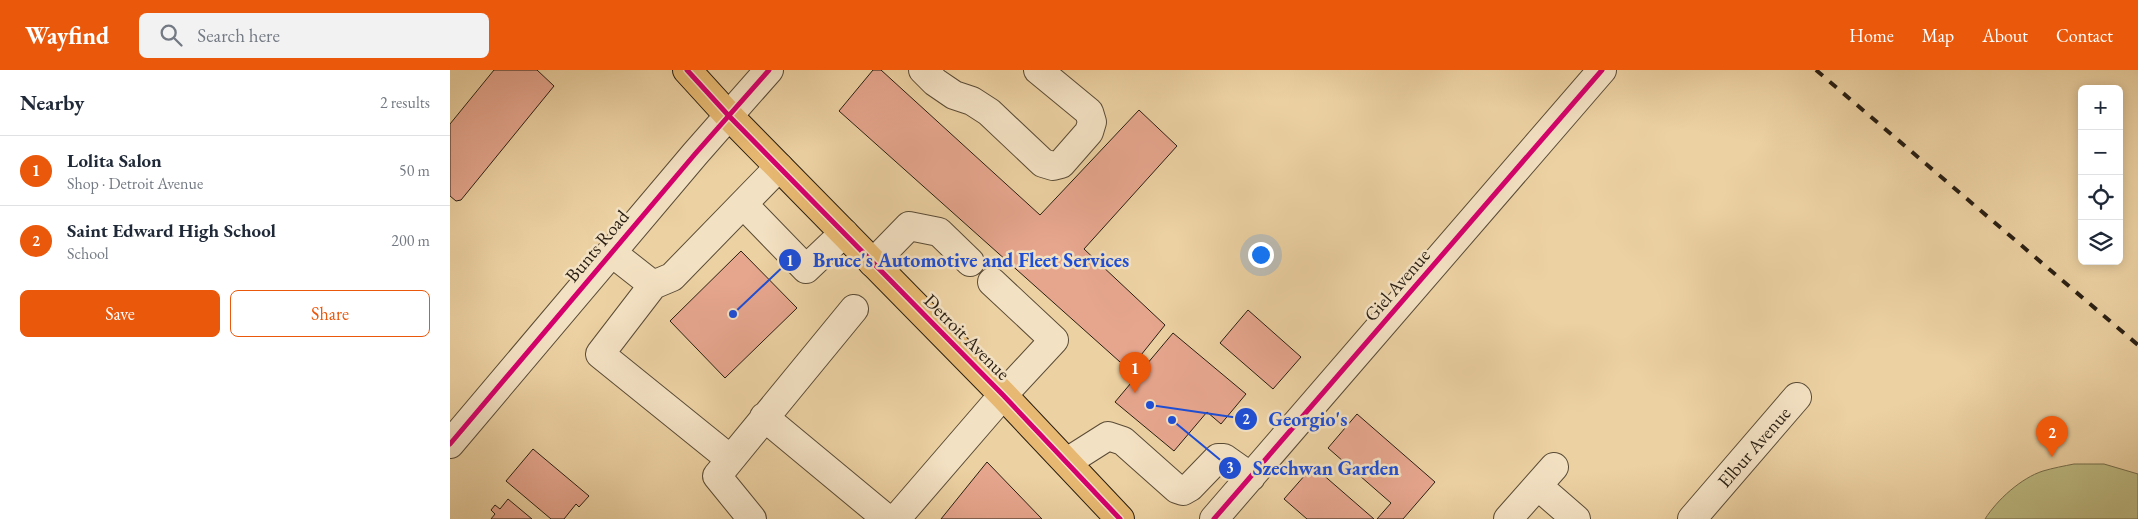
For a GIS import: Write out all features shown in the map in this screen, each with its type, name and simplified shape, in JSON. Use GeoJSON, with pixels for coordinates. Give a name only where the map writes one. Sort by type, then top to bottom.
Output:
{"type":"FeatureCollection","features":[{"type":"Feature","properties":{"kind":"main road","name":"Detroit Avenue"},"geometry":{"type":"LineString","coordinates":[[687,70],[728,115],[1003,395],[1120,519]]}},
{"type":"Feature","properties":{"kind":"street","name":"Bunts Road"},"geometry":{"type":"LineString","coordinates":[[450,444],[611,252],[769,70]]}},
{"type":"Feature","properties":{"kind":"street"},"geometry":{"type":"LineString","coordinates":[[923,70],[935,82],[954,95],[972,101],[989,112],[1043,163],[1053,166],[1061,164],[1090,132],[1092,122],[1089,112],[1038,70]]}},
{"type":"Feature","properties":{"kind":"street","name":"Giel Avenue"},"geometry":{"type":"LineString","coordinates":[[1214,519],[1602,70]]}},
{"type":"Feature","properties":{"kind":"street"},"geometry":{"type":"LineString","coordinates":[[730,459],[600,354],[653,285],[672,277],[779,167]]}},
{"type":"Feature","properties":{"kind":"street"},"geometry":{"type":"LineString","coordinates":[[743,204],[806,270],[844,233]]}},
{"type":"Feature","properties":{"kind":"street"},"geometry":{"type":"LineString","coordinates":[[873,263],[909,226],[939,232],[970,262]]}},
{"type":"Feature","properties":{"kind":"street"},"geometry":{"type":"LineString","coordinates":[[611,252],[653,285]]}},
{"type":"Feature","properties":{"kind":"street"},"geometry":{"type":"LineString","coordinates":[[896,519],[1003,395],[1054,340],[992,282]]}},
{"type":"Feature","properties":{"kind":"street"},"geometry":{"type":"LineString","coordinates":[[752,519],[717,476],[854,309]]}},
{"type":"Feature","properties":{"kind":"street","name":"Elbur Avenue"},"geometry":{"type":"LineString","coordinates":[[1692,519],[1797,398]]}},
{"type":"Feature","properties":{"kind":"street"},"geometry":{"type":"LineString","coordinates":[[764,417],[887,519]]}},
{"type":"Feature","properties":{"kind":"street"},"geometry":{"type":"LineString","coordinates":[[1067,462],[1108,436],[1123,441],[1177,489],[1183,491],[1190,487],[1218,458],[1224,458],[1251,476]]}},
{"type":"Feature","properties":{"kind":"street"},"geometry":{"type":"LineString","coordinates":[[1508,519],[1546,476],[1576,519]]}},
{"type":"Feature","properties":{"kind":"shaded area"},"geometry":{"type":"Polygon","coordinates":[[[2074,464],[2104,464],[2138,474],[2138,519],[1985,519],[2003,497],[2026,479],[2043,471],[2074,464]]]}},
{"type":"Feature","properties":{"kind":"building"},"geometry":{"type":"Polygon","coordinates":[[[494,70],[537,70],[554,86],[461,200],[456,201],[450,196],[450,124],[494,70]]]}},
{"type":"Feature","properties":{"kind":"building"},"geometry":{"type":"Polygon","coordinates":[[[873,70],[881,70],[1040,215],[1139,110],[1177,146],[1084,249],[1165,325],[1129,370],[839,111],[873,70]]]}},
{"type":"Feature","properties":{"kind":"building"},"geometry":{"type":"Polygon","coordinates":[[[741,251],[797,308],[725,378],[670,321],[741,251]]]}},
{"type":"Feature","properties":{"kind":"building"},"geometry":{"type":"Polygon","coordinates":[[[1248,310],[1301,357],[1273,389],[1220,343],[1248,310]]]}},
{"type":"Feature","properties":{"kind":"building"},"geometry":{"type":"Polygon","coordinates":[[[1173,333],[1246,394],[1221,424],[1207,412],[1174,451],[1115,402],[1173,333]]]}},
{"type":"Feature","properties":{"kind":"building"},"geometry":{"type":"Polygon","coordinates":[[[1357,414],[1435,482],[1403,519],[1377,519],[1391,503],[1328,448],[1357,414]]]}},
{"type":"Feature","properties":{"kind":"building"},"geometry":{"type":"Polygon","coordinates":[[[533,449],[589,496],[579,507],[576,504],[564,519],[551,519],[506,481],[533,449]]]}},
{"type":"Feature","properties":{"kind":"building"},"geometry":{"type":"Polygon","coordinates":[[[987,462],[1042,519],[941,519],[987,462]]]}},
{"type":"Feature","properties":{"kind":"building"},"geometry":{"type":"Polygon","coordinates":[[[1313,466],[1374,519],[1307,519],[1284,499],[1313,466]]]}},
{"type":"Feature","properties":{"kind":"building"},"geometry":{"type":"Polygon","coordinates":[[[508,499],[532,519],[491,519],[495,514],[491,510],[495,505],[500,509],[508,499]]]}},
{"type":"Feature","properties":{"kind":"railway"},"geometry":{"type":"LineString","coordinates":[[1816,70],[2138,345]]}},
{"type":"Feature","properties":{"kind":"cycle path"},"geometry":{"type":"LineString","coordinates":[[687,70],[728,115],[1003,395],[1120,519]]}},
{"type":"Feature","properties":{"kind":"cycle path"},"geometry":{"type":"LineString","coordinates":[[450,444],[695,154],[769,70]]}},
{"type":"Feature","properties":{"kind":"cycle path"},"geometry":{"type":"LineString","coordinates":[[1214,519],[1602,70]]}},
{"type":"Feature","properties":{"kind":"place","name":"Bruce's Automotive and Fleet Services"},"geometry":{"type":"Point","coordinates":[733,314]}},
{"type":"Feature","properties":{"kind":"place","name":"Lolita Salon"},"geometry":{"type":"Point","coordinates":[1135,393]}},
{"type":"Feature","properties":{"kind":"place","name":"Georgio's"},"geometry":{"type":"Point","coordinates":[1150,405]}},
{"type":"Feature","properties":{"kind":"place","name":"Szechwan Garden"},"geometry":{"type":"Point","coordinates":[1172,420]}},
{"type":"Feature","properties":{"kind":"place","name":"Saint Edward High School"},"geometry":{"type":"Point","coordinates":[2052,457]}}]}
